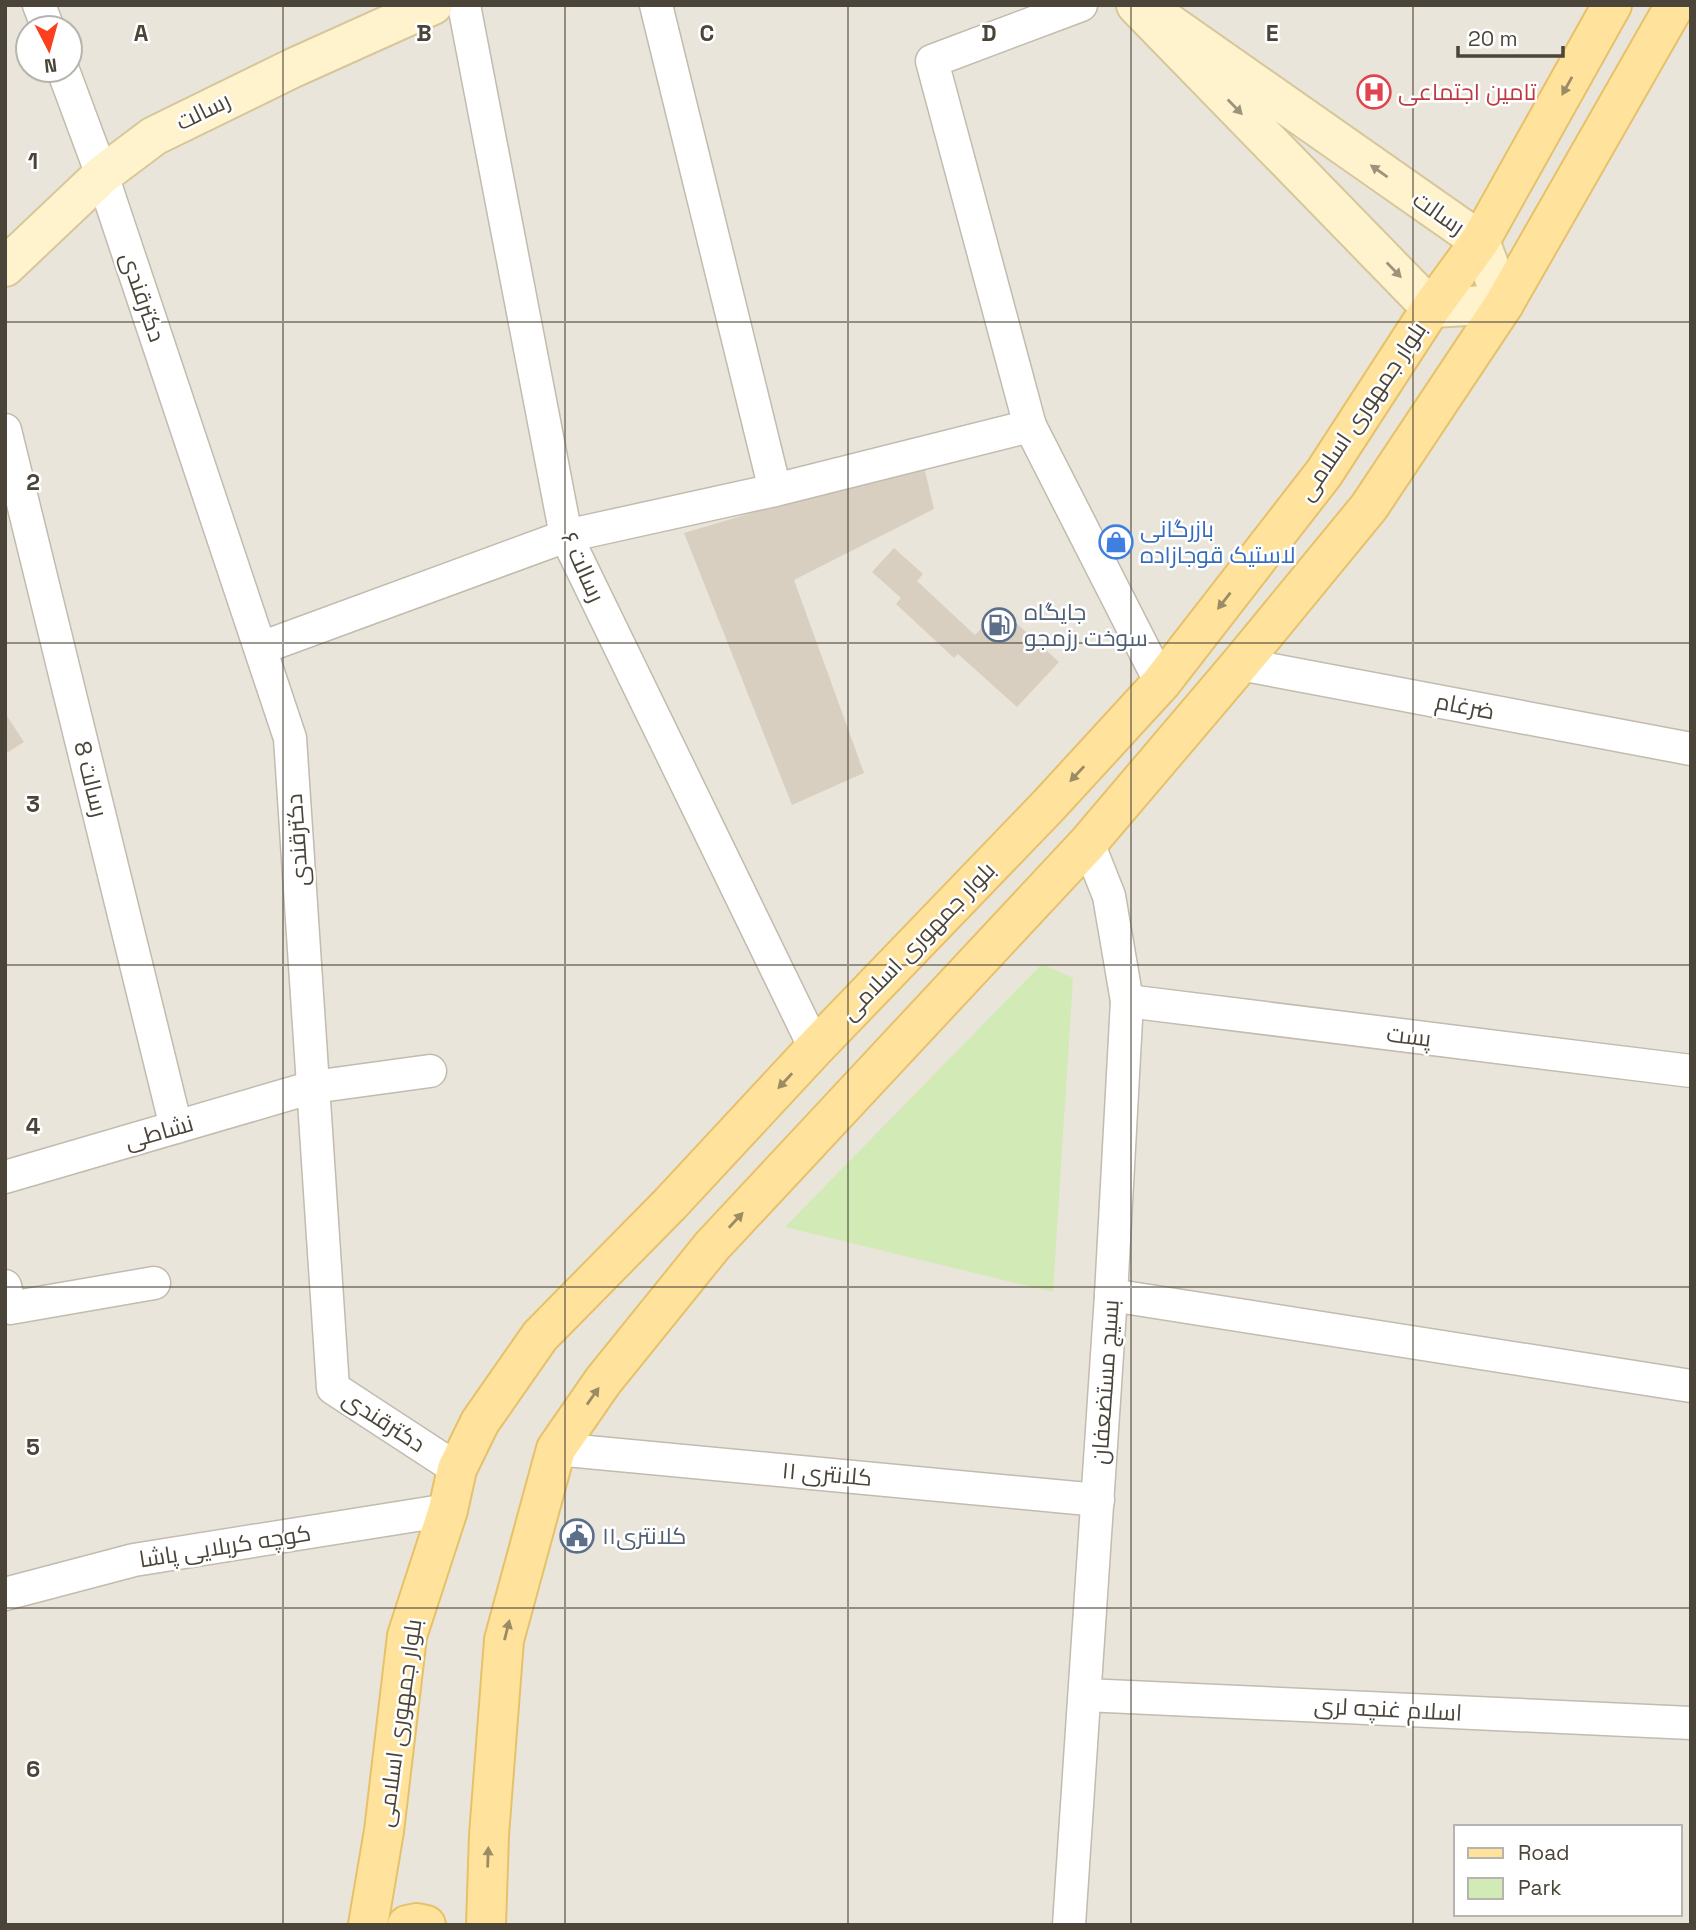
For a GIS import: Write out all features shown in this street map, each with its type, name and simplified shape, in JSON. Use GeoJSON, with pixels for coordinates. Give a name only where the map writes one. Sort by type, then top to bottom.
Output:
{"type":"FeatureCollection","features":[{"type":"Feature","properties":{"kind":"main road"},"geometry":{"type":"LineString","coordinates":[[1136,5],[1431,308],[1504,304]]}},
{"type":"Feature","properties":{"kind":"main road","name":"رسالت"},"geometry":{"type":"LineString","coordinates":[[1143,5],[1480,242],[1504,304]]}},
{"type":"Feature","properties":{"kind":"main road","name":"بلوار جمهوری اسلامی"},"geometry":{"type":"LineString","coordinates":[[368,1925],[384,1831],[407,1636],[448,1510],[457,1469],[480,1422],[540,1336],[670,1204],[1161,684],[1324,473],[1431,308],[1480,242],[1612,5]]}},
{"type":"Feature","properties":{"kind":"main road"},"geometry":{"type":"LineString","coordinates":[[486,1925],[489,1835],[504,1640],[556,1449],[603,1381],[712,1246],[1088,843],[1240,664],[1369,506],[1504,304],[1675,5]]}},
{"type":"Feature","properties":{"kind":"main road","name":"رسالت"},"geometry":{"type":"LineString","coordinates":[[5,267],[102,175],[154,136],[411,10]]}},
{"type":"Feature","properties":{"kind":"main road"},"geometry":{"type":"LineString","coordinates":[[407,1925],[426,1925]]}},
{"type":"Feature","properties":{"kind":"street","name":"رسالت ۶"},"geometry":{"type":"LineString","coordinates":[[464,5],[566,537],[815,1048]]}},
{"type":"Feature","properties":{"kind":"street"},"geometry":{"type":"LineString","coordinates":[[656,5],[775,491]]}},
{"type":"Feature","properties":{"kind":"street"},"geometry":{"type":"LineString","coordinates":[[1081,5],[932,61],[1030,426],[1161,684]]}},
{"type":"Feature","properties":{"kind":"street","name":"دکترقندی"},"geometry":{"type":"LineString","coordinates":[[68,84],[102,175],[290,738],[334,1388],[457,1469]]}},
{"type":"Feature","properties":{"kind":"street"},"geometry":{"type":"LineString","coordinates":[[261,648],[566,537],[775,491],[1030,426]]}},
{"type":"Feature","properties":{"kind":"street","name":"رسالت 8"},"geometry":{"type":"LineString","coordinates":[[5,430],[176,1127]]}},
{"type":"Feature","properties":{"kind":"street","name":"ضرغام"},"geometry":{"type":"LineString","coordinates":[[1240,664],[1691,749]]}},
{"type":"Feature","properties":{"kind":"street","name":"بسیج مستضعفان"},"geometry":{"type":"LineString","coordinates":[[1069,1925],[1111,1295],[1127,1001],[1110,896],[1088,843]]}},
{"type":"Feature","properties":{"kind":"street","name":"پست"},"geometry":{"type":"LineString","coordinates":[[1127,1001],[1691,1072]]}},
{"type":"Feature","properties":{"kind":"street","name":"نشاطی"},"geometry":{"type":"LineString","coordinates":[[5,1177],[313,1087],[430,1071]]}},
{"type":"Feature","properties":{"kind":"street"},"geometry":{"type":"LineString","coordinates":[[5,1286],[10,1308],[155,1283]]}},
{"type":"Feature","properties":{"kind":"street"},"geometry":{"type":"LineString","coordinates":[[1111,1295],[1691,1386]]}},
{"type":"Feature","properties":{"kind":"street","name":"کلانتری ۱۱"},"geometry":{"type":"LineString","coordinates":[[556,1449],[1098,1500]]}},
{"type":"Feature","properties":{"kind":"street","name":"کوچه کربلایی پاشا"},"geometry":{"type":"LineString","coordinates":[[5,1594],[134,1560],[448,1510]]}},
{"type":"Feature","properties":{"kind":"street","name":"اسلام غنچه لری"},"geometry":{"type":"LineString","coordinates":[[1085,1695],[1691,1723]]}},
{"type":"Feature","properties":{"kind":"shaded area"},"geometry":{"type":"Polygon","coordinates":[[[5,5],[1691,5],[1691,1925],[5,1925],[5,5]]]}},
{"type":"Feature","properties":{"kind":"green space"},"geometry":{"type":"Polygon","coordinates":[[[1042,964],[1073,978],[1053,1292],[785,1227],[1042,964]]]}},
{"type":"Feature","properties":{"kind":"building"},"geometry":{"type":"Polygon","coordinates":[[[923,462],[934,509],[794,580],[864,773],[792,805],[684,533],[923,462]]]}},
{"type":"Feature","properties":{"kind":"building"},"geometry":{"type":"Polygon","coordinates":[[[894,548],[923,574],[917,581],[975,635],[1000,608],[1059,662],[1017,707],[958,654],[954,658],[896,604],[901,598],[872,572],[894,548]]]}},
{"type":"Feature","properties":{"kind":"building"},"geometry":{"type":"Polygon","coordinates":[[[5,713],[24,742],[5,754],[5,713]]]}},
{"type":"Feature","properties":{"kind":"place","name":"تامین اجتماعی"},"geometry":{"type":"Point","coordinates":[1374,92]}},
{"type":"Feature","properties":{"kind":"place","name":"بازرگانی لاستیک قوجازاده"},"geometry":{"type":"Point","coordinates":[1116,542]}},
{"type":"Feature","properties":{"kind":"place","name":"جایگاه سوخت رزمجو"},"geometry":{"type":"Point","coordinates":[999,625]}},
{"type":"Feature","properties":{"kind":"place","name":"کلانتری۱۱"},"geometry":{"type":"Point","coordinates":[577,1536]}}]}
